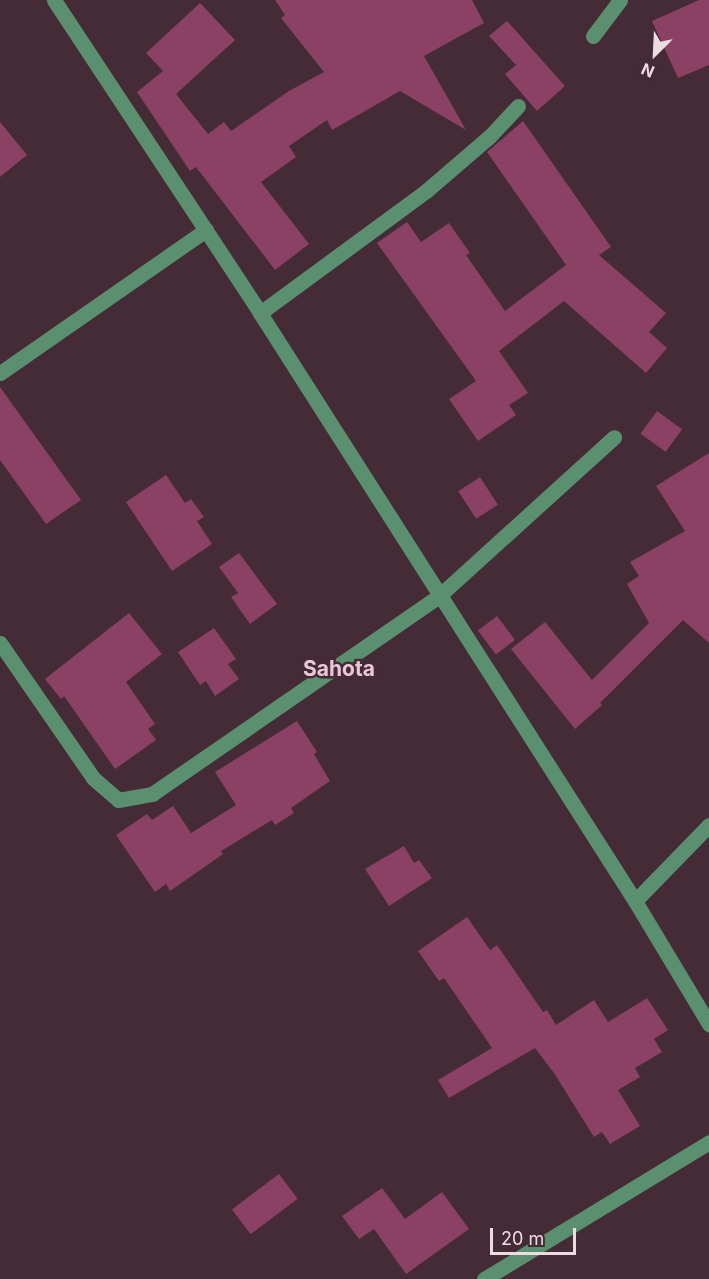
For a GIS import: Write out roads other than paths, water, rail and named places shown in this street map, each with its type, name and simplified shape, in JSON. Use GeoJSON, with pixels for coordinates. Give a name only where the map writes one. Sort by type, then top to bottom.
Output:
{"type":"FeatureCollection","features":[{"type":"Feature","properties":{"kind":"street"},"geometry":{"type":"LineString","coordinates":[[54,0],[260,313],[635,901],[709,1024]]}},
{"type":"Feature","properties":{"kind":"street"},"geometry":{"type":"LineString","coordinates":[[593,36],[620,0]]}},
{"type":"Feature","properties":{"kind":"street"},"geometry":{"type":"LineString","coordinates":[[260,313],[426,191],[490,136],[518,106]]}},
{"type":"Feature","properties":{"kind":"street"},"geometry":{"type":"LineString","coordinates":[[0,373],[206,230]]}},
{"type":"Feature","properties":{"kind":"street"},"geometry":{"type":"LineString","coordinates":[[0,643],[93,778],[118,800],[152,794],[440,596],[615,437]]}},
{"type":"Feature","properties":{"kind":"street"},"geometry":{"type":"LineString","coordinates":[[635,901],[709,825]]}},
{"type":"Feature","properties":{"kind":"street"},"geometry":{"type":"LineString","coordinates":[[484,1279],[709,1142]]}},
{"type":"Feature","properties":{"kind":"district","name":"Sahota"},"geometry":{"type":"Point","coordinates":[339,669]}}]}
